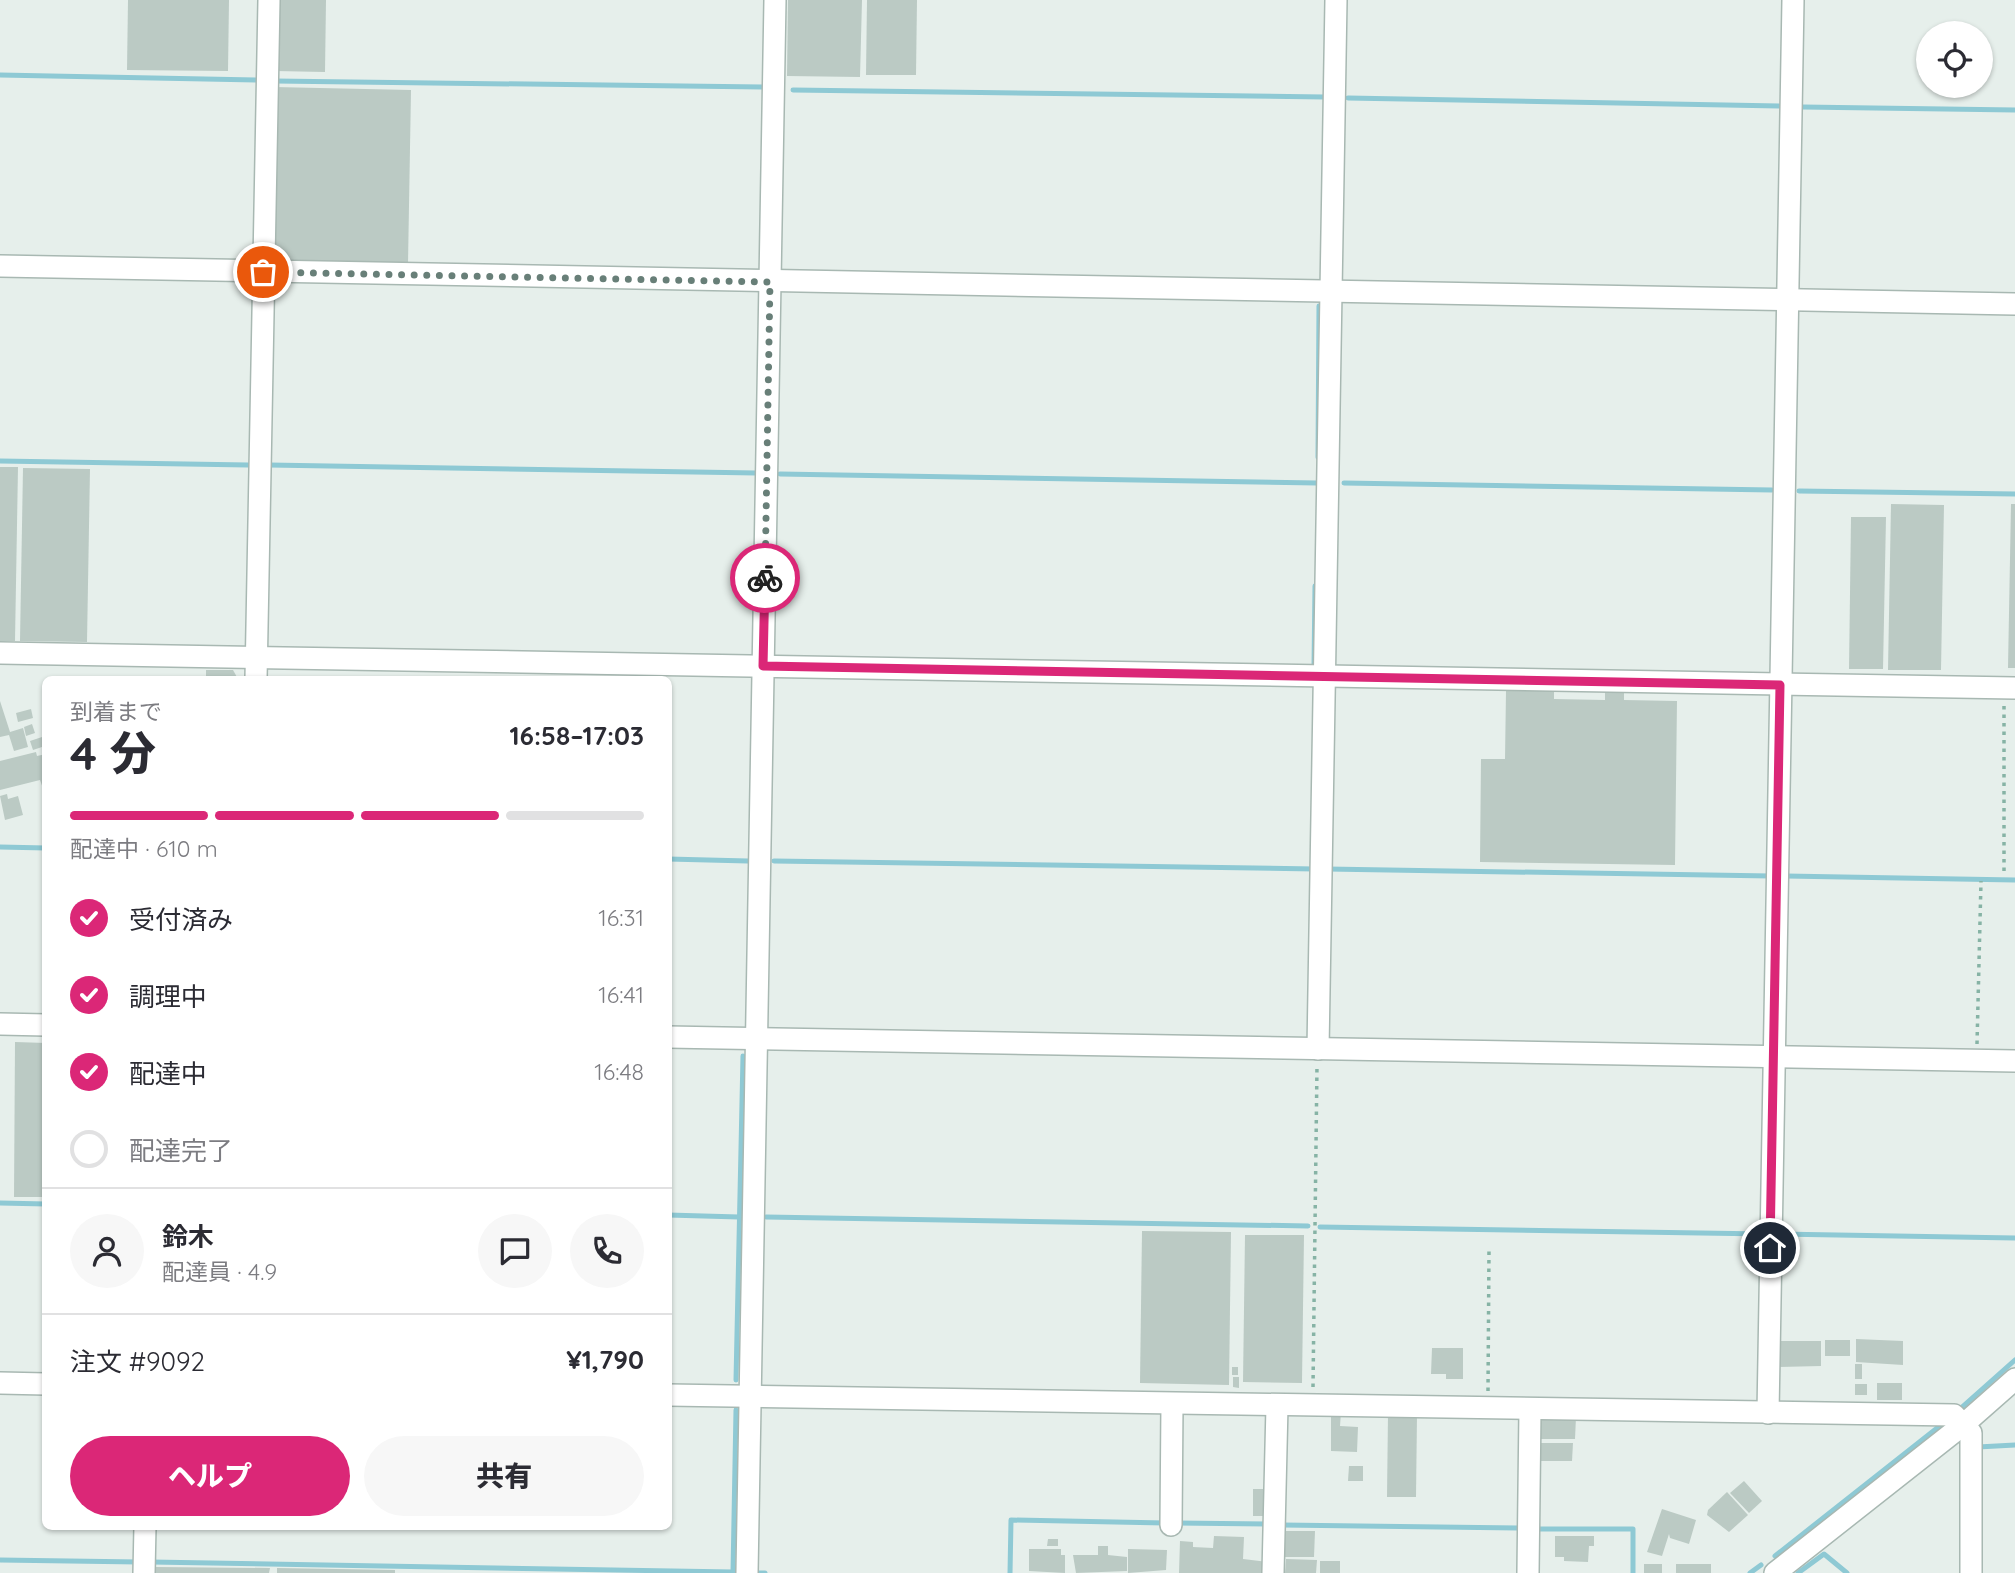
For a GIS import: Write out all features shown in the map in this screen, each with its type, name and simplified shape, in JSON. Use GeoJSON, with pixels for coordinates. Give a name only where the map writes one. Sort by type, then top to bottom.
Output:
{"type":"FeatureCollection","features":[{"type":"Feature","properties":{"kind":"street"},"geometry":{"type":"LineString","coordinates":[[257,668],[269,0]]}},
{"type":"Feature","properties":{"kind":"street"},"geometry":{"type":"LineString","coordinates":[[747,1573],[775,0]]}},
{"type":"Feature","properties":{"kind":"street"},"geometry":{"type":"LineString","coordinates":[[1318,1049],[1336,0]]}},
{"type":"Feature","properties":{"kind":"street"},"geometry":{"type":"LineString","coordinates":[[1768,1413],[1793,0]]}},
{"type":"Feature","properties":{"kind":"street"},"geometry":{"type":"LineString","coordinates":[[0,266],[2015,304]]}},
{"type":"Feature","properties":{"kind":"street"},"geometry":{"type":"LineString","coordinates":[[0,653],[257,668],[763,666],[2010,688]]}},
{"type":"Feature","properties":{"kind":"street"},"geometry":{"type":"LineString","coordinates":[[0,1024],[42,1026]]}},
{"type":"Feature","properties":{"kind":"street"},"geometry":{"type":"LineString","coordinates":[[672,1037],[2015,1061]]}},
{"type":"Feature","properties":{"kind":"street"},"geometry":{"type":"LineString","coordinates":[[1774,1573],[1964,1424],[2015,1379]]}},
{"type":"Feature","properties":{"kind":"street"},"geometry":{"type":"LineString","coordinates":[[0,1383],[42,1384]]}},
{"type":"Feature","properties":{"kind":"street"},"geometry":{"type":"LineString","coordinates":[[672,1395],[1954,1415],[1970,1433],[1971,1573]]}},
{"type":"Feature","properties":{"kind":"street"},"geometry":{"type":"LineString","coordinates":[[1171,1525],[1172,1404]]}},
{"type":"Feature","properties":{"kind":"street"},"geometry":{"type":"LineString","coordinates":[[1273,1573],[1277,1406]]}},
{"type":"Feature","properties":{"kind":"street"},"geometry":{"type":"LineString","coordinates":[[1528,1573],[1530,1410]]}},
{"type":"Feature","properties":{"kind":"street"},"geometry":{"type":"LineString","coordinates":[[144,1573],[145,1530]]}},
{"type":"Feature","properties":{"kind":"path"},"geometry":{"type":"LineString","coordinates":[[2004,871],[2010,688]]}},
{"type":"Feature","properties":{"kind":"path"},"geometry":{"type":"LineString","coordinates":[[1977,1060],[1981,881]]}},
{"type":"Feature","properties":{"kind":"path"},"geometry":{"type":"LineString","coordinates":[[1312,1407],[1318,1049]]}},
{"type":"Feature","properties":{"kind":"path"},"geometry":{"type":"LineString","coordinates":[[1488,1409],[1489,1250]]}},
{"type":"Feature","properties":{"kind":"building"},"geometry":{"type":"Polygon","coordinates":[[[128,0],[229,0],[228,71],[127,70],[128,0]]]}},
{"type":"Feature","properties":{"kind":"building"},"geometry":{"type":"Polygon","coordinates":[[[276,0],[326,0],[325,72],[275,71],[276,0]]]}},
{"type":"Feature","properties":{"kind":"building"},"geometry":{"type":"Polygon","coordinates":[[[788,0],[862,0],[860,77],[787,76],[788,0]]]}},
{"type":"Feature","properties":{"kind":"building"},"geometry":{"type":"Polygon","coordinates":[[[867,0],[917,0],[916,75],[866,75],[867,0]]]}},
{"type":"Feature","properties":{"kind":"building"},"geometry":{"type":"Polygon","coordinates":[[[274,87],[411,90],[408,264],[271,262],[274,87]]]}},
{"type":"Feature","properties":{"kind":"building"},"geometry":{"type":"Polygon","coordinates":[[[0,467],[18,467],[15,641],[0,641],[0,467]]]}},
{"type":"Feature","properties":{"kind":"building"},"geometry":{"type":"Polygon","coordinates":[[[23,468],[90,469],[87,642],[20,641],[23,468]]]}},
{"type":"Feature","properties":{"kind":"building"},"geometry":{"type":"Polygon","coordinates":[[[1891,504],[1944,505],[1941,670],[1888,670],[1891,504]]]}},
{"type":"Feature","properties":{"kind":"building"},"geometry":{"type":"Polygon","coordinates":[[[2011,504],[2015,504],[2015,668],[2008,668],[2011,504]]]}},
{"type":"Feature","properties":{"kind":"building"},"geometry":{"type":"Polygon","coordinates":[[[1851,517],[1886,517],[1883,669],[1849,669],[1851,517]]]}},
{"type":"Feature","properties":{"kind":"building"},"geometry":{"type":"Polygon","coordinates":[[[206,670],[233,670],[236,676],[206,676],[206,670]]]}},
{"type":"Feature","properties":{"kind":"building"},"geometry":{"type":"Polygon","coordinates":[[[1506,691],[1554,691],[1554,699],[1605,700],[1605,692],[1624,692],[1624,700],[1677,701],[1675,865],[1480,862],[1481,759],[1505,759],[1506,691]]]}},
{"type":"Feature","properties":{"kind":"building"},"geometry":{"type":"Polygon","coordinates":[[[0,701],[10,732],[23,728],[28,747],[14,751],[9,735],[0,737],[0,701]]]}},
{"type":"Feature","properties":{"kind":"building"},"geometry":{"type":"Polygon","coordinates":[[[31,709],[33,718],[18,722],[16,713],[31,709]]]}},
{"type":"Feature","properties":{"kind":"building"},"geometry":{"type":"Polygon","coordinates":[[[32,724],[35,733],[26,736],[24,727],[32,724]]]}},
{"type":"Feature","properties":{"kind":"building"},"geometry":{"type":"Polygon","coordinates":[[[42,737],[42,747],[33,750],[30,741],[42,737]]]}},
{"type":"Feature","properties":{"kind":"building"},"geometry":{"type":"Polygon","coordinates":[[[36,752],[37,756],[42,755],[42,786],[40,780],[0,790],[0,761],[36,752]]]}},
{"type":"Feature","properties":{"kind":"building"},"geometry":{"type":"Polygon","coordinates":[[[7,794],[8,799],[18,796],[23,815],[5,820],[0,796],[7,794]]]}},
{"type":"Feature","properties":{"kind":"building"},"geometry":{"type":"Polygon","coordinates":[[[15,1042],[42,1043],[42,1197],[14,1197],[15,1042]]]}},
{"type":"Feature","properties":{"kind":"building"},"geometry":{"type":"Polygon","coordinates":[[[1142,1231],[1231,1232],[1229,1385],[1140,1383],[1142,1231]]]}},
{"type":"Feature","properties":{"kind":"building"},"geometry":{"type":"Polygon","coordinates":[[[1245,1235],[1304,1235],[1302,1383],[1243,1382],[1245,1235]]]}},
{"type":"Feature","properties":{"kind":"building"},"geometry":{"type":"Polygon","coordinates":[[[1856,1339],[1903,1341],[1903,1365],[1856,1362],[1856,1339]]]}},
{"type":"Feature","properties":{"kind":"building"},"geometry":{"type":"Polygon","coordinates":[[[1825,1340],[1850,1340],[1850,1356],[1825,1356],[1825,1340]]]}},
{"type":"Feature","properties":{"kind":"building"},"geometry":{"type":"Polygon","coordinates":[[[1779,1341],[1821,1341],[1821,1366],[1779,1367],[1779,1341]]]}},
{"type":"Feature","properties":{"kind":"building"},"geometry":{"type":"Polygon","coordinates":[[[1432,1348],[1463,1348],[1463,1379],[1446,1379],[1446,1374],[1431,1374],[1432,1348]]]}},
{"type":"Feature","properties":{"kind":"building"},"geometry":{"type":"Polygon","coordinates":[[[1855,1364],[1862,1364],[1862,1379],[1855,1379],[1855,1364]]]}},
{"type":"Feature","properties":{"kind":"building"},"geometry":{"type":"Polygon","coordinates":[[[1232,1367],[1238,1367],[1238,1375],[1232,1375],[1232,1367]]]}},
{"type":"Feature","properties":{"kind":"building"},"geometry":{"type":"Polygon","coordinates":[[[1233,1377],[1239,1377],[1239,1388],[1233,1387],[1233,1377]]]}},
{"type":"Feature","properties":{"kind":"building"},"geometry":{"type":"Polygon","coordinates":[[[1877,1383],[1902,1383],[1902,1400],[1877,1400],[1877,1383]]]}},
{"type":"Feature","properties":{"kind":"building"},"geometry":{"type":"Polygon","coordinates":[[[1855,1384],[1867,1384],[1867,1395],[1855,1395],[1855,1384]]]}},
{"type":"Feature","properties":{"kind":"building"},"geometry":{"type":"Polygon","coordinates":[[[1331,1412],[1341,1412],[1340,1426],[1358,1427],[1357,1452],[1331,1451],[1331,1412]]]}},
{"type":"Feature","properties":{"kind":"building"},"geometry":{"type":"Polygon","coordinates":[[[1388,1414],[1417,1415],[1416,1497],[1387,1497],[1388,1414]]]}},
{"type":"Feature","properties":{"kind":"building"},"geometry":{"type":"Polygon","coordinates":[[[1540,1416],[1576,1417],[1575,1439],[1540,1439],[1540,1416]]]}},
{"type":"Feature","properties":{"kind":"building"},"geometry":{"type":"Polygon","coordinates":[[[1537,1443],[1573,1443],[1572,1461],[1537,1461],[1537,1443]]]}},
{"type":"Feature","properties":{"kind":"building"},"geometry":{"type":"Polygon","coordinates":[[[1349,1466],[1363,1466],[1363,1481],[1348,1481],[1349,1466]]]}},
{"type":"Feature","properties":{"kind":"building"},"geometry":{"type":"Polygon","coordinates":[[[1744,1481],[1762,1501],[1749,1513],[1730,1493],[1744,1481]]]}},
{"type":"Feature","properties":{"kind":"building"},"geometry":{"type":"Polygon","coordinates":[[[1253,1489],[1268,1489],[1268,1516],[1253,1516],[1253,1489]]]}},
{"type":"Feature","properties":{"kind":"building"},"geometry":{"type":"Polygon","coordinates":[[[1727,1492],[1748,1515],[1729,1532],[1707,1515],[1708,1510],[1727,1492]]]}},
{"type":"Feature","properties":{"kind":"building"},"geometry":{"type":"Polygon","coordinates":[[[1662,1509],[1696,1520],[1689,1544],[1670,1538],[1669,1534],[1662,1556],[1647,1552],[1662,1509]]]}},
{"type":"Feature","properties":{"kind":"building"},"geometry":{"type":"Polygon","coordinates":[[[1280,1531],[1315,1531],[1314,1557],[1279,1557],[1280,1531]]]}},
{"type":"Feature","properties":{"kind":"building"},"geometry":{"type":"Polygon","coordinates":[[[1214,1536],[1244,1537],[1243,1559],[1268,1562],[1268,1573],[1179,1573],[1180,1541],[1193,1542],[1193,1547],[1213,1548],[1214,1536]]]}},
{"type":"Feature","properties":{"kind":"building"},"geometry":{"type":"Polygon","coordinates":[[[1555,1536],[1594,1536],[1594,1546],[1589,1546],[1588,1562],[1564,1561],[1564,1557],[1555,1557],[1555,1536]]]}},
{"type":"Feature","properties":{"kind":"building"},"geometry":{"type":"Polygon","coordinates":[[[1048,1539],[1058,1539],[1058,1546],[1047,1546],[1048,1539]]]}},
{"type":"Feature","properties":{"kind":"building"},"geometry":{"type":"Polygon","coordinates":[[[1098,1546],[1108,1546],[1108,1555],[1127,1557],[1127,1571],[1076,1573],[1073,1555],[1098,1555],[1098,1546]]]}},
{"type":"Feature","properties":{"kind":"building"},"geometry":{"type":"Polygon","coordinates":[[[1029,1549],[1061,1549],[1061,1555],[1065,1555],[1065,1573],[1029,1571],[1029,1549]]]}},
{"type":"Feature","properties":{"kind":"building"},"geometry":{"type":"Polygon","coordinates":[[[1128,1549],[1167,1550],[1166,1570],[1128,1573],[1128,1549]]]}},
{"type":"Feature","properties":{"kind":"building"},"geometry":{"type":"Polygon","coordinates":[[[1286,1559],[1317,1560],[1316,1573],[1285,1573],[1286,1559]]]}},
{"type":"Feature","properties":{"kind":"building"},"geometry":{"type":"Polygon","coordinates":[[[1320,1561],[1340,1561],[1340,1573],[1320,1573],[1320,1561]]]}},
{"type":"Feature","properties":{"kind":"building"},"geometry":{"type":"Polygon","coordinates":[[[1644,1564],[1662,1564],[1662,1573],[1644,1573],[1644,1564]]]}},
{"type":"Feature","properties":{"kind":"building"},"geometry":{"type":"Polygon","coordinates":[[[1676,1564],[1711,1564],[1711,1573],[1676,1573],[1676,1564]]]}},
{"type":"Feature","properties":{"kind":"building"},"geometry":{"type":"Polygon","coordinates":[[[156,1567],[270,1568],[269,1573],[156,1573],[156,1567]]]}},
{"type":"Feature","properties":{"kind":"building"},"geometry":{"type":"Polygon","coordinates":[[[277,1568],[395,1570],[395,1573],[277,1573],[277,1568]]]}},
{"type":"Feature","properties":{"kind":"waterway"},"geometry":{"type":"LineString","coordinates":[[0,75],[256,80]]}},
{"type":"Feature","properties":{"kind":"waterway"},"geometry":{"type":"LineString","coordinates":[[275,81],[762,87]]}},
{"type":"Feature","properties":{"kind":"waterway"},"geometry":{"type":"LineString","coordinates":[[793,90],[1324,97]]}},
{"type":"Feature","properties":{"kind":"waterway"},"geometry":{"type":"LineString","coordinates":[[1348,98],[1779,106]]}},
{"type":"Feature","properties":{"kind":"waterway"},"geometry":{"type":"LineString","coordinates":[[1803,107],[2015,110]]}},
{"type":"Feature","properties":{"kind":"waterway"},"geometry":{"type":"LineString","coordinates":[[1318,457],[1319,306]]}},
{"type":"Feature","properties":{"kind":"waterway"},"geometry":{"type":"LineString","coordinates":[[0,461],[248,465]]}},
{"type":"Feature","properties":{"kind":"waterway"},"geometry":{"type":"LineString","coordinates":[[269,465],[756,473]]}},
{"type":"Feature","properties":{"kind":"waterway"},"geometry":{"type":"LineString","coordinates":[[780,474],[1317,483]]}},
{"type":"Feature","properties":{"kind":"waterway"},"geometry":{"type":"LineString","coordinates":[[1344,483],[1772,490]]}},
{"type":"Feature","properties":{"kind":"waterway"},"geometry":{"type":"LineString","coordinates":[[1799,491],[2015,494]]}},
{"type":"Feature","properties":{"kind":"waterway"},"geometry":{"type":"LineString","coordinates":[[1314,667],[1315,586]]}},
{"type":"Feature","properties":{"kind":"waterway"},"geometry":{"type":"LineString","coordinates":[[0,847],[42,848]]}},
{"type":"Feature","properties":{"kind":"waterway"},"geometry":{"type":"LineString","coordinates":[[672,859],[748,861]]}},
{"type":"Feature","properties":{"kind":"waterway"},"geometry":{"type":"LineString","coordinates":[[774,861],[1315,869]]}},
{"type":"Feature","properties":{"kind":"waterway"},"geometry":{"type":"LineString","coordinates":[[1327,869],[1771,876]]}},
{"type":"Feature","properties":{"kind":"waterway"},"geometry":{"type":"LineString","coordinates":[[1786,876],[2015,880]]}},
{"type":"Feature","properties":{"kind":"waterway"},"geometry":{"type":"LineString","coordinates":[[736,1380],[743,1056]]}},
{"type":"Feature","properties":{"kind":"waterway"},"geometry":{"type":"LineString","coordinates":[[0,1203],[42,1204]]}},
{"type":"Feature","properties":{"kind":"waterway"},"geometry":{"type":"LineString","coordinates":[[672,1215],[739,1217]]}},
{"type":"Feature","properties":{"kind":"waterway"},"geometry":{"type":"LineString","coordinates":[[766,1217],[1308,1226]]}},
{"type":"Feature","properties":{"kind":"waterway"},"geometry":{"type":"LineString","coordinates":[[1320,1227],[1765,1234]]}},
{"type":"Feature","properties":{"kind":"waterway"},"geometry":{"type":"LineString","coordinates":[[1777,1234],[2015,1238]]}},
{"type":"Feature","properties":{"kind":"waterway"},"geometry":{"type":"LineString","coordinates":[[1956,1408],[1961,1408],[2015,1360]]}},
{"type":"Feature","properties":{"kind":"waterway"},"geometry":{"type":"LineString","coordinates":[[733,1573],[736,1410]]}},
{"type":"Feature","properties":{"kind":"waterway"},"geometry":{"type":"LineString","coordinates":[[1775,1556],[1941,1425]]}},
{"type":"Feature","properties":{"kind":"waterway"},"geometry":{"type":"LineString","coordinates":[[1978,1447],[2015,1445]]}},
{"type":"Feature","properties":{"kind":"waterway"},"geometry":{"type":"LineString","coordinates":[[1010,1573],[1011,1520],[1165,1523]]}},
{"type":"Feature","properties":{"kind":"waterway"},"geometry":{"type":"LineString","coordinates":[[1176,1523],[1267,1524]]}},
{"type":"Feature","properties":{"kind":"waterway"},"geometry":{"type":"LineString","coordinates":[[1282,1525],[1518,1528]]}},
{"type":"Feature","properties":{"kind":"waterway"},"geometry":{"type":"LineString","coordinates":[[1537,1529],[1633,1529],[1633,1573]]}},
{"type":"Feature","properties":{"kind":"waterway"},"geometry":{"type":"LineString","coordinates":[[1798,1573],[1824,1554],[1847,1573]]}},
{"type":"Feature","properties":{"kind":"waterway"},"geometry":{"type":"LineString","coordinates":[[0,1560],[139,1562]]}},
{"type":"Feature","properties":{"kind":"waterway"},"geometry":{"type":"LineString","coordinates":[[151,1562],[733,1572]]}},
{"type":"Feature","properties":{"kind":"waterway"},"geometry":{"type":"LineString","coordinates":[[1750,1573],[1761,1565]]}},
{"type":"Feature","properties":{"kind":"waterway"},"geometry":{"type":"LineString","coordinates":[[758,1573],[765,1573]]}},
{"type":"Feature","properties":{"kind":"way so far"},"geometry":{"type":"LineString","coordinates":[[263,272],[770,282],[765,578]]}},
{"type":"Feature","properties":{"kind":"route"},"geometry":{"type":"LineString","coordinates":[[765,578],[763,666],[1780,685],[1770,1248]]}}]}
